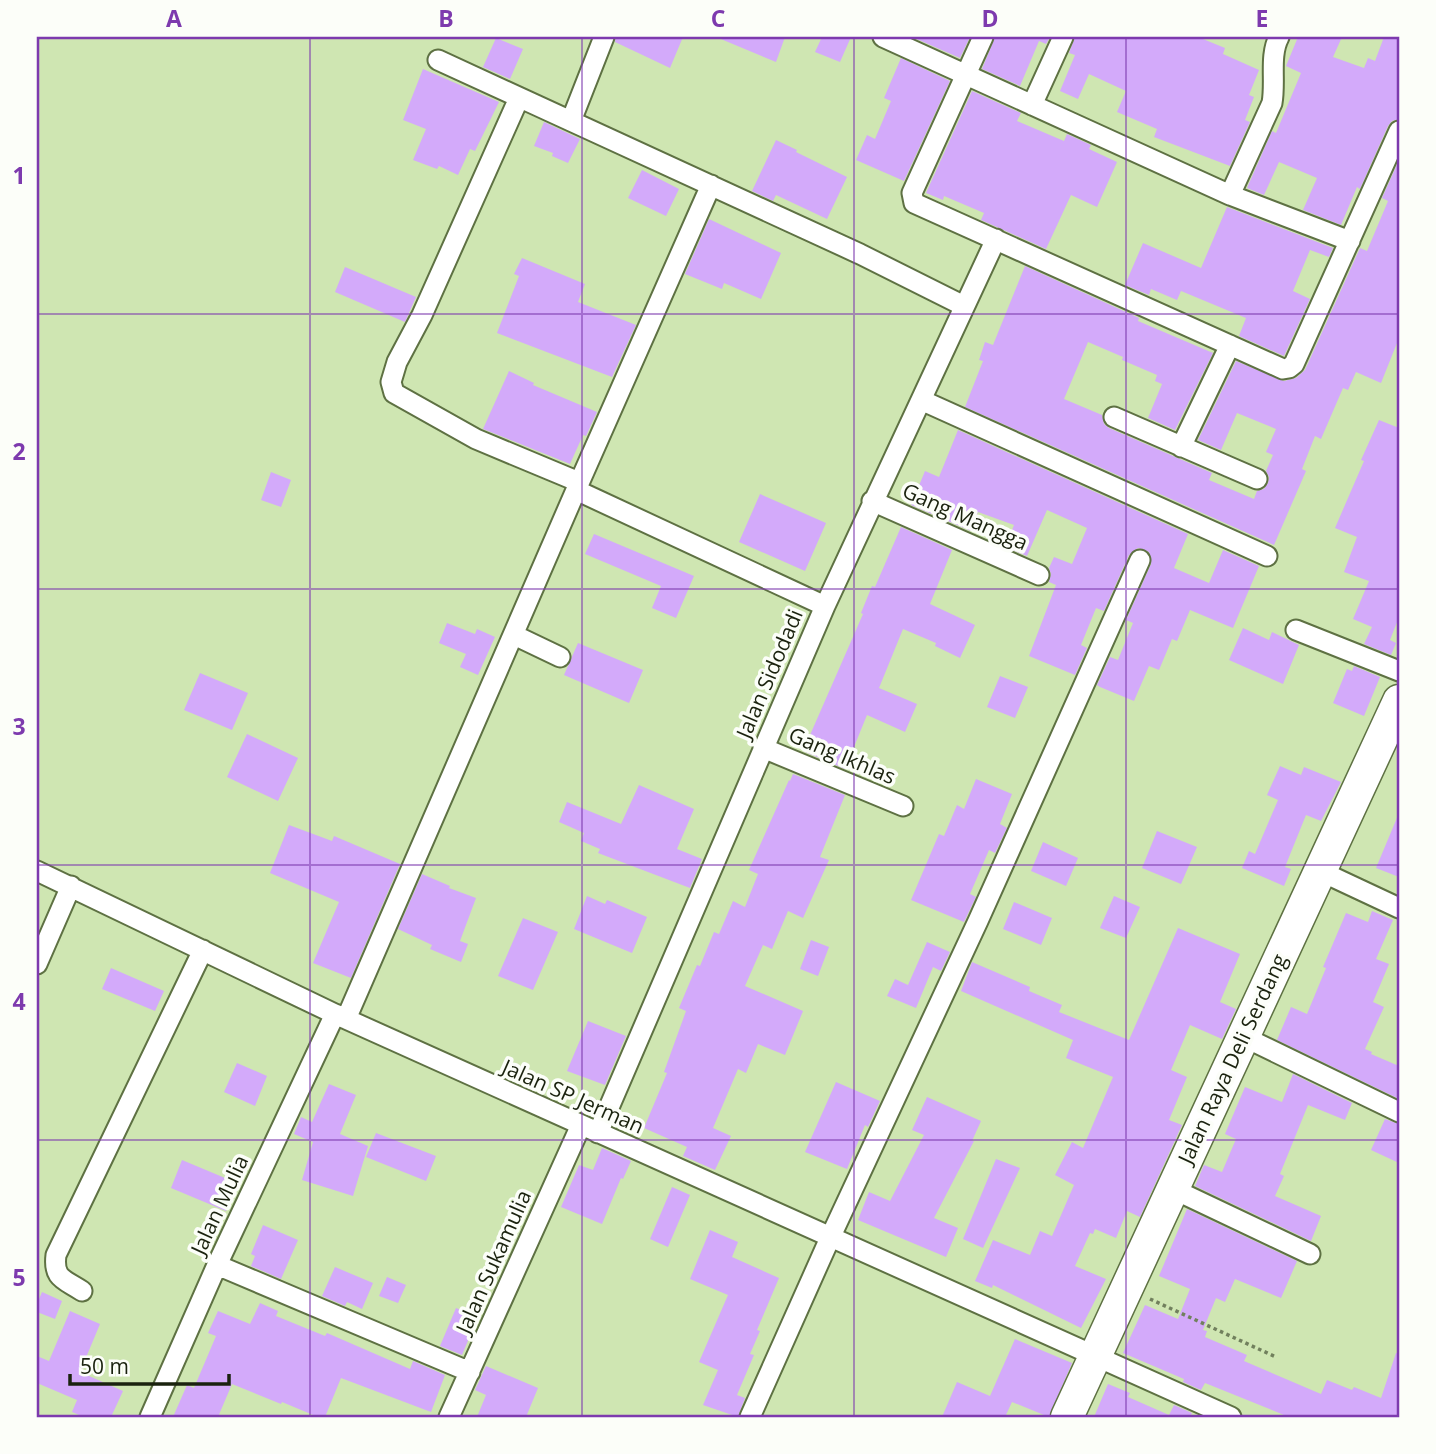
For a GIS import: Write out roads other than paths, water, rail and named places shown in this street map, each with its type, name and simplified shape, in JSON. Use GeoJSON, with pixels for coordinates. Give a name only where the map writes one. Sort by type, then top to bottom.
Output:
{"type":"FeatureCollection","features":[{"type":"Feature","properties":{"kind":"main road","name":"Jalan Raya Deli Serdang"},"geometry":{"type":"LineString","coordinates":[[1067,1417],[1399,701]]}},
{"type":"Feature","properties":{"kind":"street"},"geometry":{"type":"LineString","coordinates":[[571,121],[604,37]]}},
{"type":"Feature","properties":{"kind":"street"},"geometry":{"type":"LineString","coordinates":[[883,37],[1230,195],[1350,242]]}},
{"type":"Feature","properties":{"kind":"street"},"geometry":{"type":"LineString","coordinates":[[983,37],[912,193],[914,203],[1283,369],[1294,364],[1399,131]]}},
{"type":"Feature","properties":{"kind":"street"},"geometry":{"type":"LineString","coordinates":[[1032,105],[1063,37]]}},
{"type":"Feature","properties":{"kind":"street"},"geometry":{"type":"LineString","coordinates":[[1230,195],[1272,103],[1275,87],[1273,50],[1279,37]]}},
{"type":"Feature","properties":{"kind":"street"},"geometry":{"type":"LineString","coordinates":[[438,60],[860,254],[964,306]]}},
{"type":"Feature","properties":{"kind":"street"},"geometry":{"type":"LineString","coordinates":[[519,98],[422,315],[397,362],[391,382],[394,393],[477,439],[825,606]]}},
{"type":"Feature","properties":{"kind":"street","name":"Jalan Mulia"},"geometry":{"type":"LineString","coordinates":[[150,1417],[217,1265],[340,1016],[514,635],[577,486],[711,186]]}},
{"type":"Feature","properties":{"kind":"street","name":"Jalan Sidodadi"},"geometry":{"type":"LineString","coordinates":[[590,1129],[872,501],[996,239]]}},
{"type":"Feature","properties":{"kind":"street"},"geometry":{"type":"LineString","coordinates":[[1181,447],[1230,345]]}},
{"type":"Feature","properties":{"kind":"street"},"geometry":{"type":"LineString","coordinates":[[921,400],[1267,556]]}},
{"type":"Feature","properties":{"kind":"street"},"geometry":{"type":"LineString","coordinates":[[1114,417],[1256,479]]}},
{"type":"Feature","properties":{"kind":"street","name":"Gang Mangga"},"geometry":{"type":"LineString","coordinates":[[872,501],[1039,575]]}},
{"type":"Feature","properties":{"kind":"street"},"geometry":{"type":"LineString","coordinates":[[750,1417],[1140,560]]}},
{"type":"Feature","properties":{"kind":"street"},"geometry":{"type":"LineString","coordinates":[[1296,630],[1399,671]]}},
{"type":"Feature","properties":{"kind":"street"},"geometry":{"type":"LineString","coordinates":[[514,635],[560,657]]}},
{"type":"Feature","properties":{"kind":"street","name":"Gang Ikhlas"},"geometry":{"type":"LineString","coordinates":[[763,748],[903,806]]}},
{"type":"Feature","properties":{"kind":"street","name":"Jalan SP Jerman"},"geometry":{"type":"LineString","coordinates":[[37,871],[340,1016],[1231,1417]]}},
{"type":"Feature","properties":{"kind":"street"},"geometry":{"type":"LineString","coordinates":[[1320,871],[1399,908]]}},
{"type":"Feature","properties":{"kind":"street"},"geometry":{"type":"LineString","coordinates":[[37,964],[71,887]]}},
{"type":"Feature","properties":{"kind":"street"},"geometry":{"type":"LineString","coordinates":[[82,1291],[56,1273],[57,1255],[203,950]]}},
{"type":"Feature","properties":{"kind":"street"},"geometry":{"type":"LineString","coordinates":[[1244,1037],[1399,1112]]}},
{"type":"Feature","properties":{"kind":"street","name":"Jalan Sukamulia"},"geometry":{"type":"LineString","coordinates":[[449,1417],[590,1129]]}},
{"type":"Feature","properties":{"kind":"street"},"geometry":{"type":"LineString","coordinates":[[1173,1189],[1310,1254]]}},
{"type":"Feature","properties":{"kind":"street"},"geometry":{"type":"LineString","coordinates":[[217,1265],[470,1372]]}}]}
